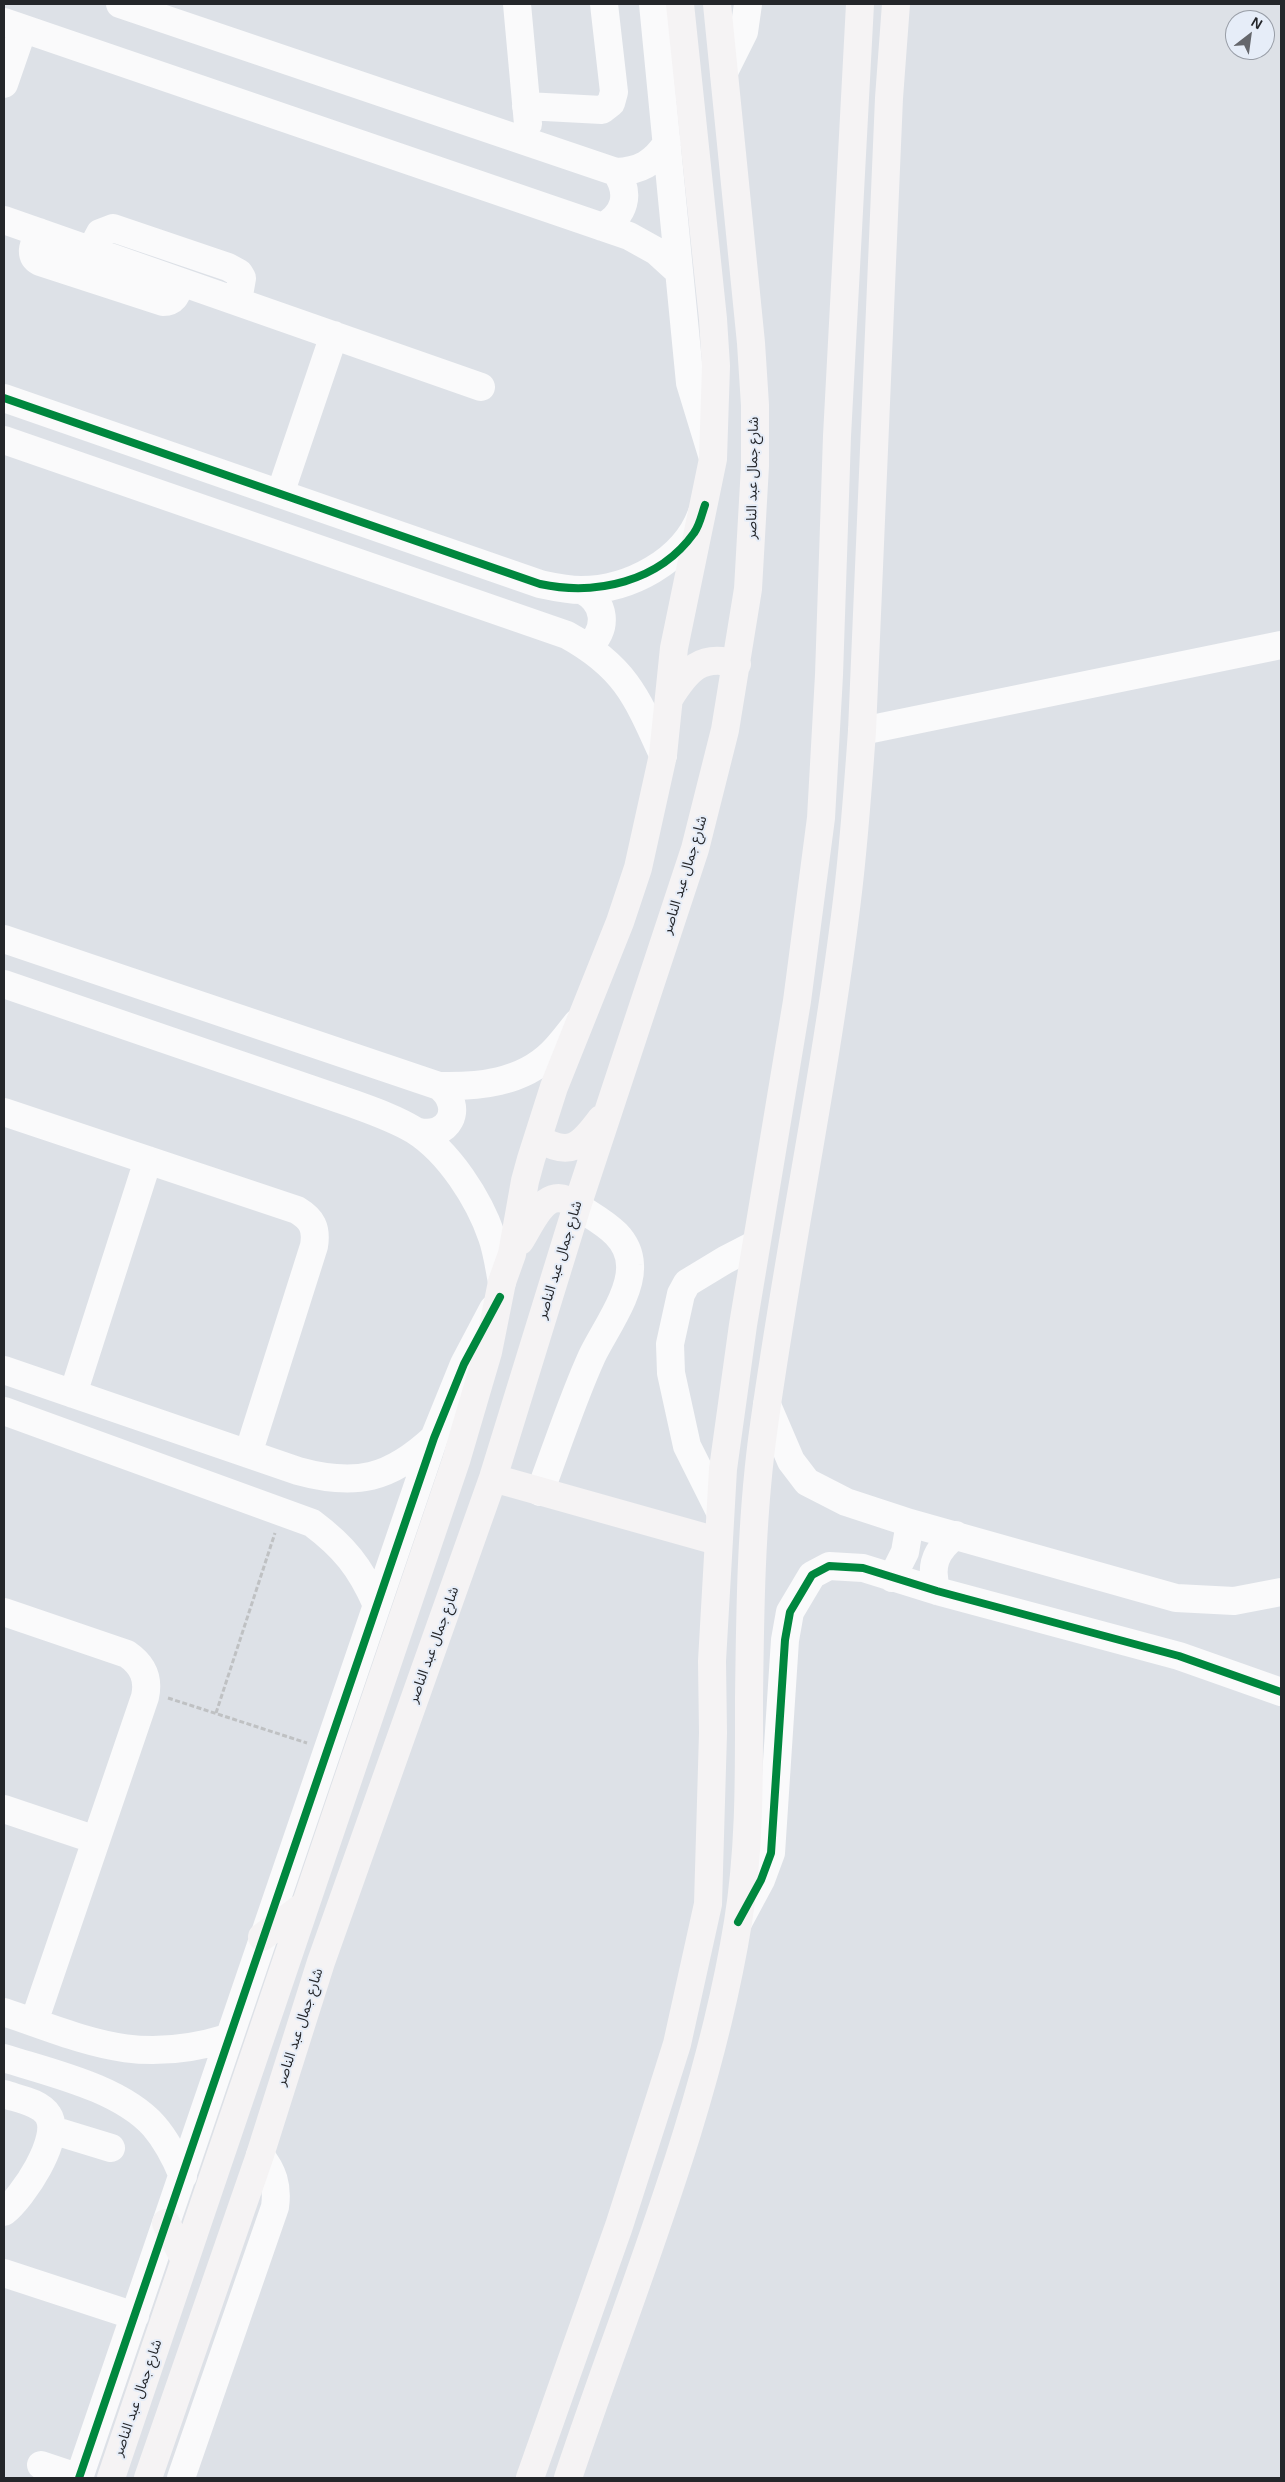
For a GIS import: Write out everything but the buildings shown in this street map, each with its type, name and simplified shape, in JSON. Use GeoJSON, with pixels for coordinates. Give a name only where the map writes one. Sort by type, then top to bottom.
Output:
{"type":"FeatureCollection","features":[{"type":"Feature","properties":{"kind":"main road","name":"شارع جمال عبد الناصر"},"geometry":{"type":"LineString","coordinates":[[111,2478],[456,1461],[488,1352],[501,1289],[512,1254],[525,1181],[554,1087],[620,922],[638,868],[663,755],[667,701],[674,648],[713,459],[716,366],[713,318],[680,4]]}},
{"type":"Feature","properties":{"kind":"main road","name":"شارع جمال عبد الناصر"},"geometry":{"type":"LineString","coordinates":[[148,2478],[260,2155],[321,1962],[493,1478],[576,1206],[695,849],[725,730],[748,589],[753,528],[755,405],[752,343],[717,4]]}},
{"type":"Feature","properties":{"kind":"main road"},"geometry":{"type":"LineString","coordinates":[[530,2478],[619,2226],[677,2044],[708,1904],[713,1733],[712,1661],[720,1512],[732,1398],[797,1001],[821,818],[829,675],[838,416],[860,4]]}},
{"type":"Feature","properties":{"kind":"main road"},"geometry":{"type":"LineString","coordinates":[[568,2478],[694,2110],[712,2045],[738,1922],[749,1804],[750,1656],[754,1528],[767,1405],[832,1003],[847,902],[856,820],[862,731],[889,98],[896,4]]}},
{"type":"Feature","properties":{"kind":"main road"},"geometry":{"type":"LineString","coordinates":[[667,701],[682,678],[701,663],[726,660],[737,664]]}},
{"type":"Feature","properties":{"kind":"main road"},"geometry":{"type":"LineString","coordinates":[[821,818],[856,820]]}},
{"type":"Feature","properties":{"kind":"main road"},"geometry":{"type":"LineString","coordinates":[[538,1138],[558,1148],[570,1148],[581,1144],[610,1108]]}},
{"type":"Feature","properties":{"kind":"main road"},"geometry":{"type":"LineString","coordinates":[[512,1254],[542,1206],[550,1199],[560,1198],[576,1206]]}},
{"type":"Feature","properties":{"kind":"main road"},"geometry":{"type":"LineString","coordinates":[[493,1478],[717,1541]]}},
{"type":"Feature","properties":{"kind":"main road"},"geometry":{"type":"LineString","coordinates":[[262,1937],[305,1905]]}},
{"type":"Feature","properties":{"kind":"main road"},"geometry":{"type":"LineString","coordinates":[[166,2223],[185,2260]]}},
{"type":"Feature","properties":{"kind":"main road"},"geometry":{"type":"LineString","coordinates":[[568,2368],[571,2379],[582,2388],[592,2389],[601,2382]]}},
{"type":"Feature","properties":{"kind":"main road"},"geometry":{"type":"LineString","coordinates":[[546,2431],[560,2423],[566,2424],[571,2427],[580,2444]]}},
{"type":"Feature","properties":{"kind":"street"},"geometry":{"type":"LineString","coordinates":[[120,4],[616,172],[632,171],[646,166],[658,156],[667,143]]}},
{"type":"Feature","properties":{"kind":"street"},"geometry":{"type":"LineString","coordinates":[[517,4],[529,143]]}},
{"type":"Feature","properties":{"kind":"street"},"geometry":{"type":"LineString","coordinates":[[526,106],[602,110],[611,103],[614,92],[604,4]]}},
{"type":"Feature","properties":{"kind":"street"},"geometry":{"type":"LineString","coordinates":[[653,4],[690,383],[713,459]]}},
{"type":"Feature","properties":{"kind":"street"},"geometry":{"type":"LineString","coordinates":[[724,72],[744,32],[748,4]]}},
{"type":"Feature","properties":{"kind":"street"},"geometry":{"type":"LineString","coordinates":[[4,84],[14,25],[643,242],[679,272]]}},
{"type":"Feature","properties":{"kind":"street"},"geometry":{"type":"LineString","coordinates":[[602,227],[612,222],[620,214],[624,203],[625,192],[622,181],[616,172]]}},
{"type":"Feature","properties":{"kind":"street"},"geometry":{"type":"LineString","coordinates":[[4,220],[481,386]]}},
{"type":"Feature","properties":{"kind":"street"},"geometry":{"type":"LineString","coordinates":[[91,250],[100,233],[113,228],[228,267],[239,273],[242,278],[238,301]]}},
{"type":"Feature","properties":{"kind":"street"},"geometry":{"type":"LineString","coordinates":[[39,232],[32,252],[34,258],[40,262],[163,302],[170,302],[175,298],[181,282]]}},
{"type":"Feature","properties":{"kind":"street"},"geometry":{"type":"LineString","coordinates":[[248,524],[271,491],[334,335]]}},
{"type":"Feature","properties":{"kind":"street"},"geometry":{"type":"LineString","coordinates":[[4,398],[540,584],[582,590],[625,582],[645,574],[672,556],[695,532],[705,504]]}},
{"type":"Feature","properties":{"kind":"street"},"geometry":{"type":"LineString","coordinates":[[4,440],[541,624],[588,646],[608,661],[629,686],[638,700],[663,755]]}},
{"type":"Feature","properties":{"kind":"street"},"geometry":{"type":"LineString","coordinates":[[582,590],[591,595],[602,611],[600,631],[588,646]]}},
{"type":"Feature","properties":{"kind":"street"},"geometry":{"type":"LineString","coordinates":[[862,731],[1281,645]]}},
{"type":"Feature","properties":{"kind":"street"},"geometry":{"type":"LineString","coordinates":[[4,939],[439,1086],[470,1087],[499,1082],[526,1071],[551,1054],[583,1016]]}},
{"type":"Feature","properties":{"kind":"street"},"geometry":{"type":"LineString","coordinates":[[4,984],[351,1103],[384,1115],[416,1131],[441,1154],[463,1180],[481,1209],[493,1239],[501,1289],[464,1364],[434,1438],[262,1937],[80,2478],[41,2465]]}},
{"type":"Feature","properties":{"kind":"street"},"geometry":{"type":"LineString","coordinates":[[416,1131],[433,1134],[448,1124],[453,1108],[451,1099],[439,1086]]}},
{"type":"Feature","properties":{"kind":"street"},"geometry":{"type":"LineString","coordinates":[[4,1112],[297,1210],[307,1216],[314,1224],[316,1235],[314,1246],[248,1454]]}},
{"type":"Feature","properties":{"kind":"street"},"geometry":{"type":"LineString","coordinates":[[73,1394],[148,1160]]}},
{"type":"Feature","properties":{"kind":"street"},"geometry":{"type":"LineString","coordinates":[[540,1492],[592,1357],[624,1292],[630,1266],[625,1245],[612,1228],[576,1206]]}},
{"type":"Feature","properties":{"kind":"street"},"geometry":{"type":"LineString","coordinates":[[720,1512],[688,1446],[671,1373],[670,1344],[681,1294],[687,1283],[756,1244]]}},
{"type":"Feature","properties":{"kind":"street"},"geometry":{"type":"LineString","coordinates":[[4,1370],[298,1472],[326,1479],[350,1480],[373,1476],[403,1463],[434,1438]]}},
{"type":"Feature","properties":{"kind":"street"},"geometry":{"type":"LineString","coordinates":[[767,1405],[791,1461],[807,1482],[846,1502],[910,1523],[1176,1598],[1234,1600],[1281,1592]]}},
{"type":"Feature","properties":{"kind":"street"},"geometry":{"type":"LineString","coordinates":[[4,1411],[282,1510],[312,1523],[333,1539],[351,1557],[366,1579],[376,1603]]}},
{"type":"Feature","properties":{"kind":"street"},"geometry":{"type":"LineString","coordinates":[[282,1510],[297,1509],[307,1498],[307,1483],[298,1472]]}},
{"type":"Feature","properties":{"kind":"street"},"geometry":{"type":"LineString","coordinates":[[892,1578],[905,1552],[910,1523]]}},
{"type":"Feature","properties":{"kind":"street"},"geometry":{"type":"LineString","coordinates":[[937,1591],[933,1578],[933,1566],[937,1553],[945,1543],[956,1535]]}},
{"type":"Feature","properties":{"kind":"street"},"geometry":{"type":"LineString","coordinates":[[738,1922],[761,1880],[770,1853],[785,1640],[790,1612],[812,1576],[829,1566],[863,1568],[937,1591],[1179,1656],[1281,1692]]}},
{"type":"Feature","properties":{"kind":"street"},"geometry":{"type":"LineString","coordinates":[[4,1612],[127,1654],[136,1660],[146,1680],[146,1690],[34,2022]]}},
{"type":"Feature","properties":{"kind":"street"},"geometry":{"type":"LineString","coordinates":[[4,1809],[96,1840]]}},
{"type":"Feature","properties":{"kind":"street"},"geometry":{"type":"LineString","coordinates":[[4,2012],[103,2045],[142,2051],[166,2052],[198,2048],[228,2038]]}},
{"type":"Feature","properties":{"kind":"street"},"geometry":{"type":"LineString","coordinates":[[60,2077],[73,2072],[82,2060],[81,2046],[72,2035]]}},
{"type":"Feature","properties":{"kind":"street"},"geometry":{"type":"LineString","coordinates":[[4,2058],[104,2092],[130,2106],[153,2125],[171,2148],[183,2176]]}},
{"type":"Feature","properties":{"kind":"street"},"geometry":{"type":"LineString","coordinates":[[4,2094],[32,2103],[45,2111],[49,2116],[52,2130],[44,2156],[34,2175],[18,2198],[4,2212]]}},
{"type":"Feature","properties":{"kind":"street"},"geometry":{"type":"LineString","coordinates":[[52,2130],[112,2148]]}},
{"type":"Feature","properties":{"kind":"street"},"geometry":{"type":"LineString","coordinates":[[181,2478],[275,2207],[277,2193],[275,2179],[269,2166],[260,2155]]}},
{"type":"Feature","properties":{"kind":"street"},"geometry":{"type":"LineString","coordinates":[[4,2273],[135,2316]]}},
{"type":"Feature","properties":{"kind":"path"},"geometry":{"type":"LineString","coordinates":[[216,1713],[282,1510]]}},
{"type":"Feature","properties":{"kind":"path"},"geometry":{"type":"LineString","coordinates":[[146,1690],[326,1749]]}},
{"type":"Feature","properties":{"kind":"cycle path"},"geometry":{"type":"LineString","coordinates":[[4,398],[540,584],[583,588],[604,586],[645,574],[680,550],[696,530],[705,505]]}},
{"type":"Feature","properties":{"kind":"cycle path"},"geometry":{"type":"LineString","coordinates":[[79,2478],[434,1438],[464,1364],[500,1297]]}},
{"type":"Feature","properties":{"kind":"cycle path"},"geometry":{"type":"LineString","coordinates":[[738,1922],[761,1880],[771,1853],[785,1640],[790,1612],[812,1575],[829,1566],[863,1568],[937,1591],[1179,1656],[1281,1692]]}}]}
